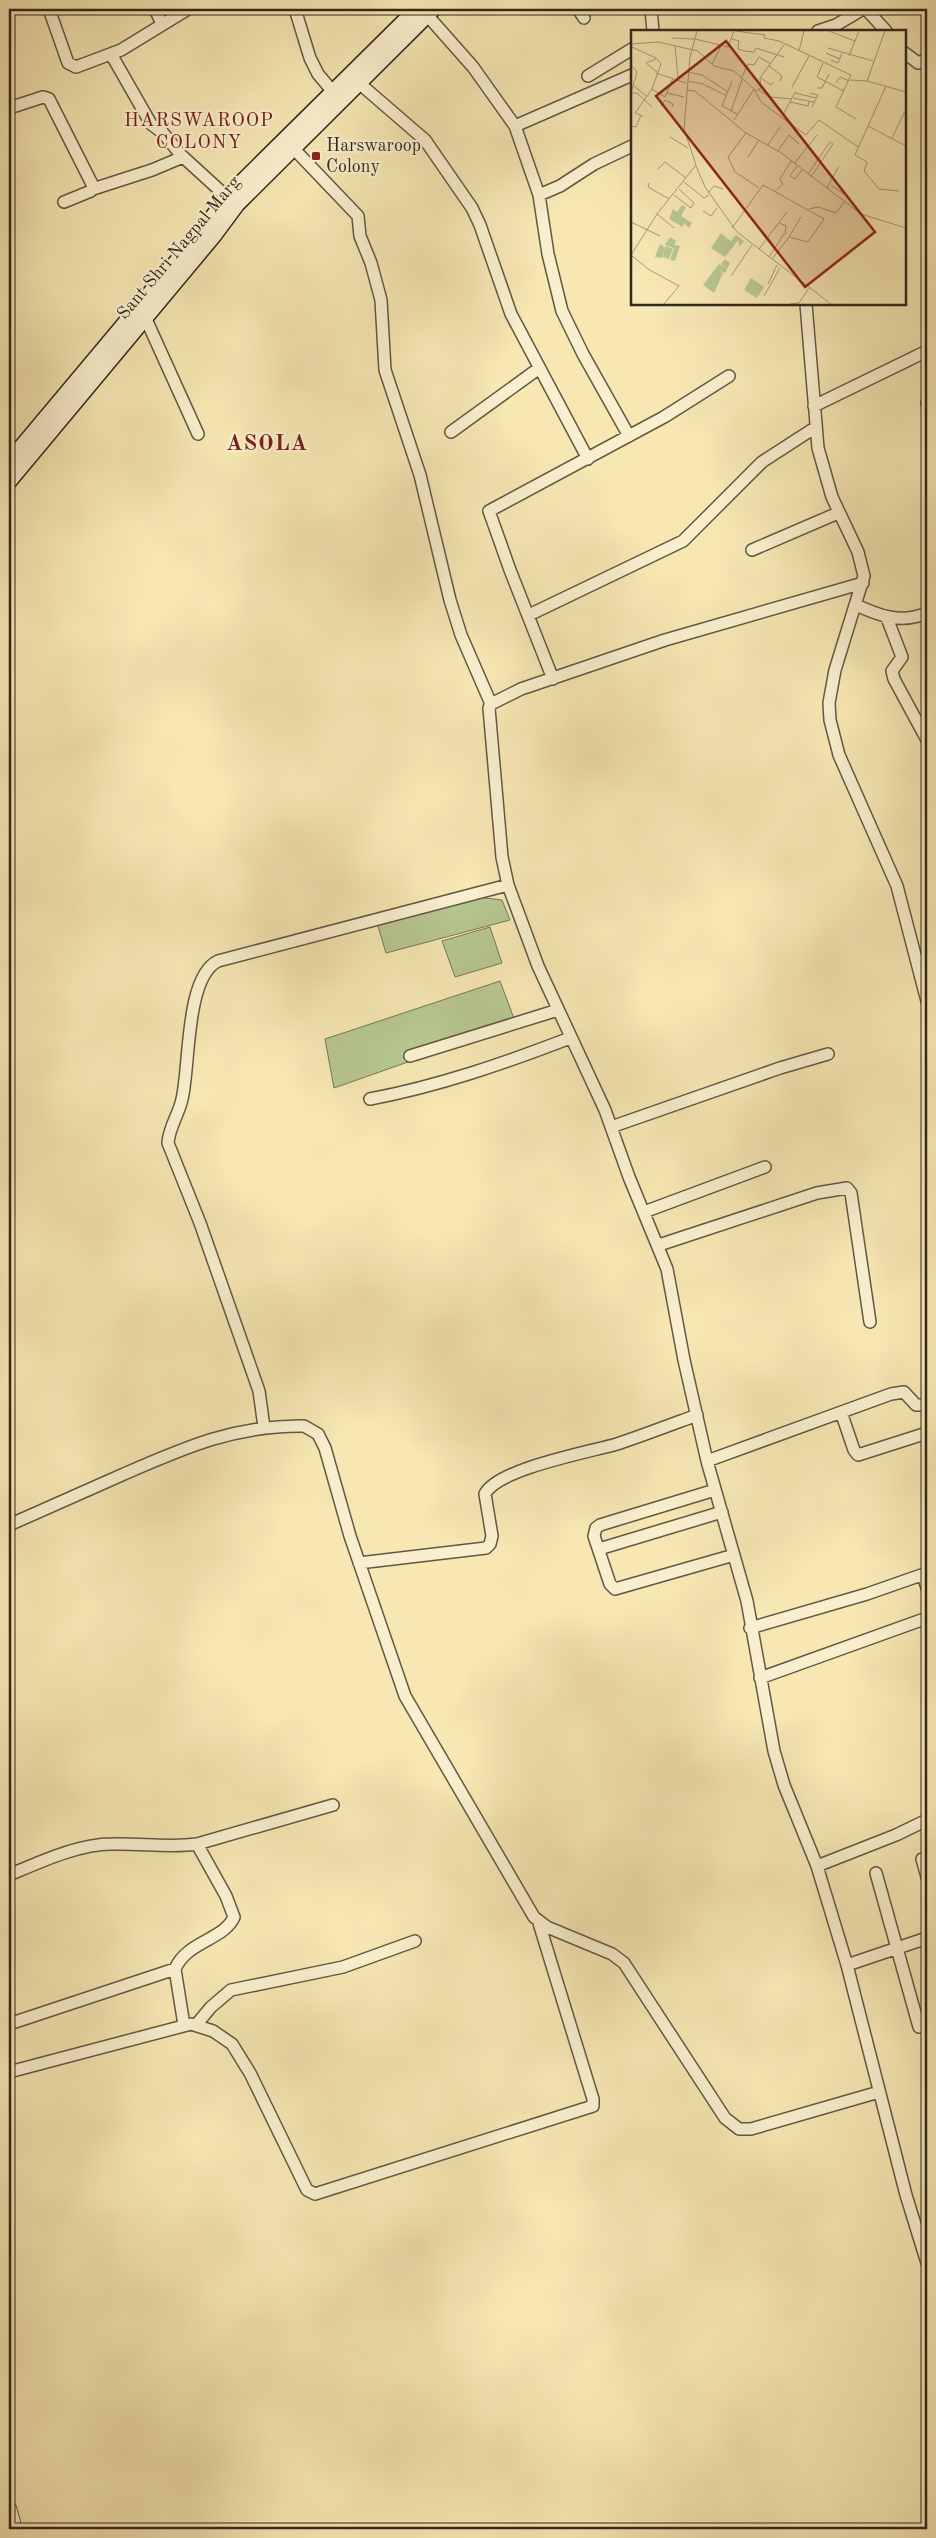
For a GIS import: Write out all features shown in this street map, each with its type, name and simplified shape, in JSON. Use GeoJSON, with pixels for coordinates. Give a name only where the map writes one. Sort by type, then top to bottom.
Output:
{"type":"FeatureCollection","features":[{"type":"Feature","properties":{"kind":"main road","name":"Sant Shri Nagpal Marg"},"geometry":{"type":"LineString","coordinates":[[9,462],[205,228],[227,197],[334,93],[426,11]]}},
{"type":"Feature","properties":{"kind":"main road","name":"Sant Shri Nagpal Marg"},"geometry":{"type":"LineString","coordinates":[[9,481],[214,235],[237,204],[359,83],[426,11]]}},
{"type":"Feature","properties":{"kind":"street"},"geometry":{"type":"LineString","coordinates":[[49,9],[70,65],[76,67],[111,54],[188,9]]}},
{"type":"Feature","properties":{"kind":"street"},"geometry":{"type":"LineString","coordinates":[[155,9],[162,24]]}},
{"type":"Feature","properties":{"kind":"street"},"geometry":{"type":"LineString","coordinates":[[295,9],[310,58],[318,74],[334,93]]}},
{"type":"Feature","properties":{"kind":"street"},"geometry":{"type":"LineString","coordinates":[[651,9],[653,30]]}},
{"type":"Feature","properties":{"kind":"street"},"geometry":{"type":"LineString","coordinates":[[821,30],[836,25],[864,9],[885,30]]}},
{"type":"Feature","properties":{"kind":"street"},"geometry":{"type":"LineString","coordinates":[[426,11],[473,67],[515,126],[540,195],[548,254],[562,311],[583,354],[629,436]]}},
{"type":"Feature","properties":{"kind":"street"},"geometry":{"type":"LineString","coordinates":[[588,76],[631,50]]}},
{"type":"Feature","properties":{"kind":"street"},"geometry":{"type":"LineString","coordinates":[[906,53],[918,62],[927,59]]}},
{"type":"Feature","properties":{"kind":"street"},"geometry":{"type":"LineString","coordinates":[[111,54],[149,121],[163,133],[183,157],[227,197]]}},
{"type":"Feature","properties":{"kind":"street"},"geometry":{"type":"LineString","coordinates":[[515,126],[631,75]]}},
{"type":"Feature","properties":{"kind":"street"},"geometry":{"type":"LineString","coordinates":[[359,83],[425,140],[472,208],[511,314],[538,369],[588,459]]}},
{"type":"Feature","properties":{"kind":"street"},"geometry":{"type":"LineString","coordinates":[[9,108],[43,97],[48,98],[93,189]]}},
{"type":"Feature","properties":{"kind":"street"},"geometry":{"type":"LineString","coordinates":[[540,195],[560,186],[594,164],[631,146]]}},
{"type":"Feature","properties":{"kind":"street"},"geometry":{"type":"LineString","coordinates":[[294,149],[348,203],[359,220],[360,236],[371,263],[381,300],[385,370],[420,475],[452,609],[475,671],[491,704],[489,708],[502,857],[508,886],[538,966],[570,1038],[586,1067],[611,1126],[629,1177],[659,1245],[671,1283],[684,1360],[707,1461],[747,1601],[750,1628],[778,1767],[817,1866],[847,1965],[906,2194],[927,2264]]}},
{"type":"Feature","properties":{"kind":"street"},"geometry":{"type":"LineString","coordinates":[[64,202],[93,189],[152,170],[183,157]]}},
{"type":"Feature","properties":{"kind":"street"},"geometry":{"type":"LineString","coordinates":[[806,305],[816,427],[821,456],[838,513],[858,552],[863,568],[863,583],[831,690],[831,726],[839,755],[897,886],[925,981],[927,1001]]}},
{"type":"Feature","properties":{"kind":"street"},"geometry":{"type":"LineString","coordinates":[[145,318],[198,434]]}},
{"type":"Feature","properties":{"kind":"street"},"geometry":{"type":"LineString","coordinates":[[814,406],[927,351]]}},
{"type":"Feature","properties":{"kind":"street"},"geometry":{"type":"LineString","coordinates":[[450,432],[538,369]]}},
{"type":"Feature","properties":{"kind":"street"},"geometry":{"type":"LineString","coordinates":[[553,679],[510,570],[490,511],[629,436],[729,376]]}},
{"type":"Feature","properties":{"kind":"street"},"geometry":{"type":"LineString","coordinates":[[529,615],[683,541],[762,462],[816,427]]}},
{"type":"Feature","properties":{"kind":"street"},"geometry":{"type":"LineString","coordinates":[[752,550],[838,513]]}},
{"type":"Feature","properties":{"kind":"street"},"geometry":{"type":"LineString","coordinates":[[491,704],[521,689],[665,640],[863,583]]}},
{"type":"Feature","properties":{"kind":"street"},"geometry":{"type":"LineString","coordinates":[[856,605],[887,618],[911,619],[927,614]]}},
{"type":"Feature","properties":{"kind":"street"},"geometry":{"type":"LineString","coordinates":[[887,618],[902,658],[892,671],[894,679],[927,740]]}},
{"type":"Feature","properties":{"kind":"street"},"geometry":{"type":"LineString","coordinates":[[264,1427],[258,1391],[252,1372],[200,1223],[168,1143],[169,1133],[182,1100],[194,1008],[204,975],[210,967],[218,962],[508,886]]}},
{"type":"Feature","properties":{"kind":"street"},"geometry":{"type":"LineString","coordinates":[[410,1056],[558,1010]]}},
{"type":"Feature","properties":{"kind":"street"},"geometry":{"type":"LineString","coordinates":[[370,1099],[446,1081],[510,1061],[570,1038]]}},
{"type":"Feature","properties":{"kind":"street"},"geometry":{"type":"LineString","coordinates":[[611,1126],[780,1068],[828,1054]]}},
{"type":"Feature","properties":{"kind":"street"},"geometry":{"type":"LineString","coordinates":[[644,1212],[765,1167]]}},
{"type":"Feature","properties":{"kind":"street"},"geometry":{"type":"LineString","coordinates":[[659,1245],[817,1193],[846,1188],[851,1193],[870,1322]]}},
{"type":"Feature","properties":{"kind":"street"},"geometry":{"type":"LineString","coordinates":[[707,1461],[901,1392],[908,1394],[916,1405],[927,1405]]}},
{"type":"Feature","properties":{"kind":"street"},"geometry":{"type":"LineString","coordinates":[[841,1412],[854,1450],[858,1455],[927,1433]]}},
{"type":"Feature","properties":{"kind":"street"},"geometry":{"type":"LineString","coordinates":[[359,1563],[486,1548],[490,1544],[492,1536],[485,1494],[493,1484],[553,1459],[615,1444],[697,1415]]}},
{"type":"Feature","properties":{"kind":"street"},"geometry":{"type":"LineString","coordinates":[[9,1525],[182,1448],[215,1436],[264,1427],[304,1426],[318,1434],[325,1448],[359,1563],[405,1696],[530,1912],[547,1927],[621,1960],[725,2118],[739,2129],[751,2129],[879,2092]]}},
{"type":"Feature","properties":{"kind":"street"},"geometry":{"type":"LineString","coordinates":[[715,1490],[600,1525],[594,1536],[610,1584],[615,1589],[734,1555]]}},
{"type":"Feature","properties":{"kind":"street"},"geometry":{"type":"LineString","coordinates":[[599,1549],[722,1512]]}},
{"type":"Feature","properties":{"kind":"street"},"geometry":{"type":"LineString","coordinates":[[750,1628],[925,1574],[927,1588]]}},
{"type":"Feature","properties":{"kind":"street"},"geometry":{"type":"LineString","coordinates":[[760,1678],[927,1618]]}},
{"type":"Feature","properties":{"kind":"street"},"geometry":{"type":"LineString","coordinates":[[9,1875],[98,1845],[198,1844],[333,1805]]}},
{"type":"Feature","properties":{"kind":"street"},"geometry":{"type":"LineString","coordinates":[[817,1866],[896,1835],[927,1820]]}},
{"type":"Feature","properties":{"kind":"street"},"geometry":{"type":"LineString","coordinates":[[190,2025],[175,1969],[181,1957],[226,1928],[234,1917],[226,1896],[198,1844]]}},
{"type":"Feature","properties":{"kind":"street"},"geometry":{"type":"LineString","coordinates":[[922,1859],[927,1877]]}},
{"type":"Feature","properties":{"kind":"street"},"geometry":{"type":"LineString","coordinates":[[876,1872],[919,2027]]}},
{"type":"Feature","properties":{"kind":"street"},"geometry":{"type":"LineString","coordinates":[[190,2025],[221,2035],[232,2044],[250,2073],[307,2190],[314,2194],[593,2106],[593,2099],[538,1920]]}},
{"type":"Feature","properties":{"kind":"street"},"geometry":{"type":"LineString","coordinates":[[847,1965],[927,1938]]}},
{"type":"Feature","properties":{"kind":"street"},"geometry":{"type":"LineString","coordinates":[[9,2072],[190,2025],[231,1990],[343,1967],[415,1942]]}},
{"type":"Feature","properties":{"kind":"street"},"geometry":{"type":"LineString","coordinates":[[9,2024],[175,1969]]}},
{"type":"Feature","properties":{"kind":"street"},"geometry":{"type":"LineString","coordinates":[[9,2508],[15,2529]]}},
{"type":"Feature","properties":{"kind":"green space"},"geometry":{"type":"Polygon","coordinates":[[[486,898],[502,900],[510,920],[386,953],[377,923],[469,899],[486,898]]]}},
{"type":"Feature","properties":{"kind":"green space"},"geometry":{"type":"Polygon","coordinates":[[[490,927],[502,963],[455,977],[442,941],[490,927]]]}},
{"type":"Feature","properties":{"kind":"green space"},"geometry":{"type":"Polygon","coordinates":[[[500,981],[516,1024],[334,1088],[325,1039],[500,981]]]}},
{"type":"Feature","properties":{"kind":"place","name":"Harswaroop Colony"},"geometry":{"type":"Point","coordinates":[316,156]}},
{"type":"Feature","properties":{"kind":"district","name":"HARSWAROOP COLONY"},"geometry":{"type":"Point","coordinates":[199,132]}},
{"type":"Feature","properties":{"kind":"district","name":"ASOLA"},"geometry":{"type":"Point","coordinates":[267,444]}}]}
